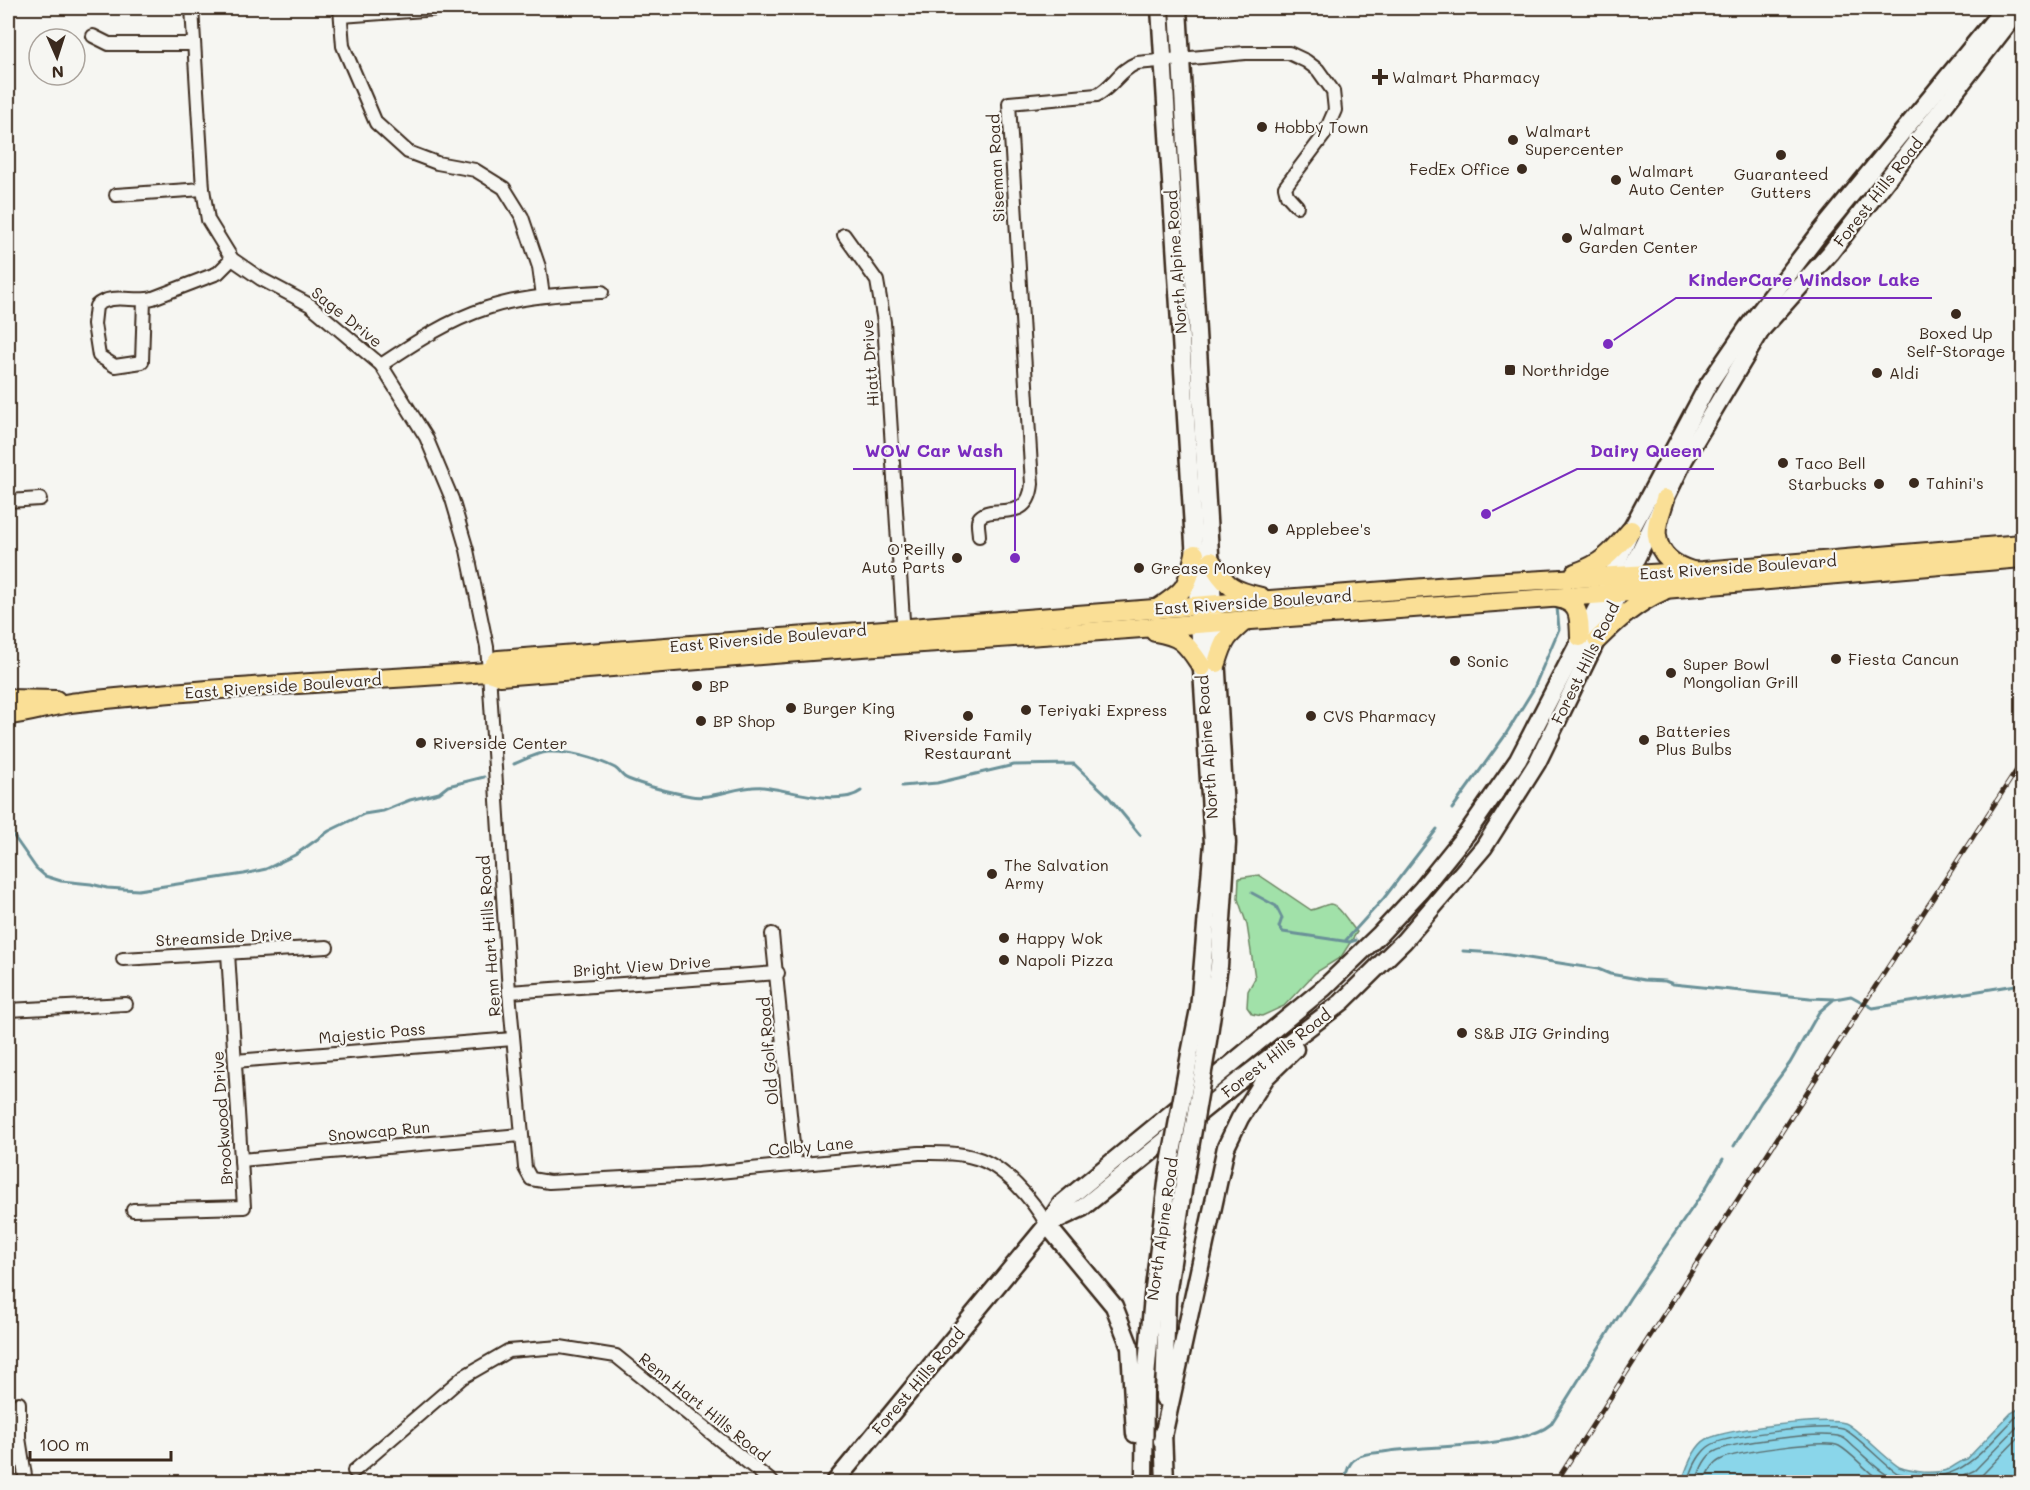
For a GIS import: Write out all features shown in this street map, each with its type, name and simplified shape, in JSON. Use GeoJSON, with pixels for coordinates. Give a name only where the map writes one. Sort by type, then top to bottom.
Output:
{"type":"FeatureCollection","features":[{"type":"Feature","properties":{"kind":"main road"},"geometry":{"type":"LineString","coordinates":[[1665,499],[1657,537],[1667,558],[1680,568],[1694,572]]}},
{"type":"Feature","properties":{"kind":"main road"},"geometry":{"type":"LineString","coordinates":[[1537,580],[1592,568],[1608,557],[1631,530]]}},
{"type":"Feature","properties":{"kind":"main road","name":"East Riverside Boulevard"},"geometry":{"type":"LineString","coordinates":[[8,699],[76,702],[489,672],[500,676],[1155,610],[1246,620],[1543,598],[1694,572],[2022,544]]}},
{"type":"Feature","properties":{"kind":"main road"},"geometry":{"type":"LineString","coordinates":[[1155,610],[1182,592],[1203,558],[1225,583],[1242,593],[1278,600]]}},
{"type":"Feature","properties":{"kind":"main road","name":"East Riverside Boulevard"},"geometry":{"type":"LineString","coordinates":[[904,636],[1135,629],[1278,600],[1537,580],[1673,587],[2022,558]]}},
{"type":"Feature","properties":{"kind":"main road"},"geometry":{"type":"LineString","coordinates":[[1543,598],[1556,597],[1574,605],[1588,639],[1653,595],[1673,587]]}},
{"type":"Feature","properties":{"kind":"main road"},"geometry":{"type":"LineString","coordinates":[[1135,629],[1174,635],[1210,665],[1229,635],[1246,620]]}},
{"type":"Feature","properties":{"kind":"main road","name":"East Riverside Boulevard"},"geometry":{"type":"LineString","coordinates":[[8,715],[76,702]]}},
{"type":"Feature","properties":{"kind":"street","name":"Sage Drive"},"geometry":{"type":"LineString","coordinates":[[192,8],[203,189],[208,220],[232,259],[261,279],[309,305],[381,365],[426,437],[452,499],[472,570],[489,672]]}},
{"type":"Feature","properties":{"kind":"street"},"geometry":{"type":"LineString","coordinates":[[452,8],[341,12],[344,46],[376,123],[408,152],[437,163],[475,170],[504,188],[522,218],[538,267],[543,296]]}},
{"type":"Feature","properties":{"kind":"street","name":"North Alpine Road"},"geometry":{"type":"LineString","coordinates":[[1161,8],[1179,317],[1198,463]]}},
{"type":"Feature","properties":{"kind":"street","name":"North Alpine Road"},"geometry":{"type":"LineString","coordinates":[[1142,1482],[1144,1476],[1145,1389],[1153,1296],[1198,1054],[1220,966],[1227,843],[1210,665],[1203,558],[1178,8]]}},
{"type":"Feature","properties":{"kind":"street","name":"Forest Hills Road"},"geometry":{"type":"LineString","coordinates":[[1616,584],[1631,530],[1708,385],[1747,328],[1819,234],[2004,8]]}},
{"type":"Feature","properties":{"kind":"street","name":"Forest Hills Road"},"geometry":{"type":"LineString","coordinates":[[835,1482],[1047,1225],[1061,1204],[1324,988],[1380,934],[1421,890],[1467,833],[1518,760],[1588,639],[1616,584],[1665,499],[1684,459],[1762,329],[1830,253],[2020,8]]}},
{"type":"Feature","properties":{"kind":"street"},"geometry":{"type":"LineString","coordinates":[[93,36],[109,44],[194,44]]}},
{"type":"Feature","properties":{"kind":"street","name":"Siseman Road"},"geometry":{"type":"LineString","coordinates":[[979,536],[978,520],[980,517],[989,513],[1011,511],[1020,506],[1027,500],[1032,484],[1009,103],[1097,94],[1105,90],[1129,66],[1137,63],[1245,53],[1289,53],[1318,70],[1333,91],[1335,110],[1324,135],[1285,187],[1287,195],[1297,207]]}},
{"type":"Feature","properties":{"kind":"street"},"geometry":{"type":"LineString","coordinates":[[116,195],[203,189]]}},
{"type":"Feature","properties":{"kind":"street","name":"Hiatt Drive"},"geometry":{"type":"LineString","coordinates":[[844,236],[877,281],[884,322],[904,636]]}},
{"type":"Feature","properties":{"kind":"street"},"geometry":{"type":"LineString","coordinates":[[144,300],[142,362],[115,366],[99,356],[94,324],[96,306],[102,301],[116,298],[144,300],[218,273],[232,259]]}},
{"type":"Feature","properties":{"kind":"street"},"geometry":{"type":"LineString","coordinates":[[381,365],[418,340],[488,308],[543,296],[602,292]]}},
{"type":"Feature","properties":{"kind":"street"},"geometry":{"type":"LineString","coordinates":[[8,501],[40,499]]}},
{"type":"Feature","properties":{"kind":"street","name":"Forest Hills Road"},"geometry":{"type":"LineString","coordinates":[[1047,1225],[1082,1208],[1240,1080],[1342,1002],[1404,941],[1484,847],[1537,763],[1588,639]]}},
{"type":"Feature","properties":{"kind":"street","name":"Renn Hart Hills Road"},"geometry":{"type":"LineString","coordinates":[[489,672],[509,992],[521,1135],[525,1168],[531,1179],[549,1182]]}},
{"type":"Feature","properties":{"kind":"street","name":"Old Golf Road"},"geometry":{"type":"LineString","coordinates":[[772,934],[778,973],[795,1164]]}},
{"type":"Feature","properties":{"kind":"street","name":"Streamside Drive"},"geometry":{"type":"LineString","coordinates":[[123,959],[327,947]]}},
{"type":"Feature","properties":{"kind":"street","name":"Brookwood Drive"},"geometry":{"type":"LineString","coordinates":[[133,1210],[244,1207],[228,953]]}},
{"type":"Feature","properties":{"kind":"street","name":"Bright View Drive"},"geometry":{"type":"LineString","coordinates":[[509,992],[778,973]]}},
{"type":"Feature","properties":{"kind":"street"},"geometry":{"type":"LineString","coordinates":[[1162,1441],[1226,1147],[1240,1118],[1266,1077],[1342,1002]]}},
{"type":"Feature","properties":{"kind":"street"},"geometry":{"type":"LineString","coordinates":[[8,1010],[126,1004]]}},
{"type":"Feature","properties":{"kind":"street","name":"Majestic Pass"},"geometry":{"type":"LineString","coordinates":[[235,1061],[513,1039]]}},
{"type":"Feature","properties":{"kind":"street","name":"Snowcap Run"},"geometry":{"type":"LineString","coordinates":[[241,1160],[521,1135]]}},
{"type":"Feature","properties":{"kind":"street","name":"Colby Lane"},"geometry":{"type":"LineString","coordinates":[[549,1182],[698,1174],[919,1153],[953,1153],[978,1158],[1003,1172],[1035,1204],[1047,1225]]}},
{"type":"Feature","properties":{"kind":"street","name":"North Alpine Road"},"geometry":{"type":"LineString","coordinates":[[1165,1482],[1162,1441],[1167,1295],[1176,1176]]}},
{"type":"Feature","properties":{"kind":"street"},"geometry":{"type":"LineString","coordinates":[[1047,1225],[1114,1306],[1130,1347],[1137,1476],[1142,1482]]}},
{"type":"Feature","properties":{"kind":"street","name":"Renn Hart Hills Road"},"geometry":{"type":"LineString","coordinates":[[354,1471],[463,1377],[508,1351],[560,1347],[615,1356],[772,1482]]}},
{"type":"Feature","properties":{"kind":"street"},"geometry":{"type":"LineString","coordinates":[[19,1403],[13,1438],[26,1482]]}},
{"type":"Feature","properties":{"kind":"green space"},"geometry":{"type":"Polygon","coordinates":[[[1259,875],[1311,910],[1333,905],[1341,911],[1357,932],[1341,957],[1315,973],[1284,1006],[1262,1016],[1252,1014],[1247,1007],[1248,991],[1255,978],[1247,925],[1238,899],[1239,878],[1259,875]]]}},
{"type":"Feature","properties":{"kind":"water"},"geometry":{"type":"Polygon","coordinates":[[[2022,1407],[2022,1482],[1682,1482],[1694,1452],[1707,1439],[1754,1428],[1817,1422],[1850,1425],[1899,1467],[1924,1472],[1943,1471],[1967,1459],[2011,1413],[2022,1407]]]}},
{"type":"Feature","properties":{"kind":"waterway"},"geometry":{"type":"LineString","coordinates":[[1452,809],[1504,737],[1533,690],[1559,629],[1557,607]]}},
{"type":"Feature","properties":{"kind":"waterway"},"geometry":{"type":"LineString","coordinates":[[514,764],[544,753],[574,754],[607,764],[617,769],[626,778],[636,782],[699,797],[754,787],[828,798],[852,796],[861,791]]}},
{"type":"Feature","properties":{"kind":"waterway"},"geometry":{"type":"LineString","coordinates":[[902,786],[937,783],[1014,765],[1074,764],[1108,796],[1140,835]]}},
{"type":"Feature","properties":{"kind":"waterway"},"geometry":{"type":"LineString","coordinates":[[8,828],[36,868],[45,876],[61,881],[107,888],[138,890],[266,869],[295,855],[329,831],[364,814],[383,811],[410,800],[439,793],[448,786],[484,777]]}},
{"type":"Feature","properties":{"kind":"waterway"},"geometry":{"type":"LineString","coordinates":[[1346,940],[1384,898],[1437,829]]}},
{"type":"Feature","properties":{"kind":"waterway"},"geometry":{"type":"LineString","coordinates":[[1252,893],[1276,906],[1282,918],[1279,927],[1283,932],[1350,942],[1356,940]]}},
{"type":"Feature","properties":{"kind":"waterway"},"geometry":{"type":"LineString","coordinates":[[1463,951],[1496,953],[1598,969],[1610,974],[1673,984],[1810,998],[1835,999],[1851,996],[1873,1008],[2022,984]]}},
{"type":"Feature","properties":{"kind":"waterway"},"geometry":{"type":"LineString","coordinates":[[1734,1146],[1761,1102],[1790,1063],[1819,1012],[1833,1000]]}},
{"type":"Feature","properties":{"kind":"waterway"},"geometry":{"type":"LineString","coordinates":[[1346,1482],[1350,1464],[1362,1455],[1496,1442],[1537,1432],[1551,1424],[1630,1298],[1704,1191],[1723,1159]]}},
{"type":"Feature","properties":{"kind":"railway"},"geometry":{"type":"LineString","coordinates":[[1556,1482],[2022,762]]}},
{"type":"Feature","properties":{"kind":"place","name":"Walmart Pharmacy"},"geometry":{"type":"Point","coordinates":[1380,77]}},
{"type":"Feature","properties":{"kind":"place","name":"Hobby Town"},"geometry":{"type":"Point","coordinates":[1262,127]}},
{"type":"Feature","properties":{"kind":"place","name":"Walmart Supercenter"},"geometry":{"type":"Point","coordinates":[1513,140]}},
{"type":"Feature","properties":{"kind":"place","name":"Guaranteed Gutters"},"geometry":{"type":"Point","coordinates":[1781,155]}},
{"type":"Feature","properties":{"kind":"place","name":"FedEx Office"},"geometry":{"type":"Point","coordinates":[1522,169]}},
{"type":"Feature","properties":{"kind":"place","name":"Walmart Auto Center"},"geometry":{"type":"Point","coordinates":[1616,180]}},
{"type":"Feature","properties":{"kind":"place","name":"Walmart Garden Center"},"geometry":{"type":"Point","coordinates":[1567,238]}},
{"type":"Feature","properties":{"kind":"place","name":"Boxed Up Self-Storage"},"geometry":{"type":"Point","coordinates":[1956,314]}},
{"type":"Feature","properties":{"kind":"place","name":"KinderCare Windsor Lake"},"geometry":{"type":"Point","coordinates":[1608,344]}},
{"type":"Feature","properties":{"kind":"place","name":"Northridge"},"geometry":{"type":"Point","coordinates":[1510,370]}},
{"type":"Feature","properties":{"kind":"place","name":"Aldi"},"geometry":{"type":"Point","coordinates":[1877,373]}},
{"type":"Feature","properties":{"kind":"place","name":"Taco Bell"},"geometry":{"type":"Point","coordinates":[1783,463]}},
{"type":"Feature","properties":{"kind":"place","name":"Tahini's"},"geometry":{"type":"Point","coordinates":[1914,483]}},
{"type":"Feature","properties":{"kind":"place","name":"Starbucks"},"geometry":{"type":"Point","coordinates":[1879,484]}},
{"type":"Feature","properties":{"kind":"place","name":"Dairy Queen"},"geometry":{"type":"Point","coordinates":[1486,514]}},
{"type":"Feature","properties":{"kind":"place","name":"Applebee's"},"geometry":{"type":"Point","coordinates":[1273,529]}},
{"type":"Feature","properties":{"kind":"place","name":"O'Reilly Auto Parts"},"geometry":{"type":"Point","coordinates":[957,558]}},
{"type":"Feature","properties":{"kind":"place","name":"WOW Car Wash"},"geometry":{"type":"Point","coordinates":[1015,558]}},
{"type":"Feature","properties":{"kind":"place","name":"Grease Monkey"},"geometry":{"type":"Point","coordinates":[1139,568]}},
{"type":"Feature","properties":{"kind":"place","name":"Fiesta Cancun"},"geometry":{"type":"Point","coordinates":[1836,659]}},
{"type":"Feature","properties":{"kind":"place","name":"Sonic"},"geometry":{"type":"Point","coordinates":[1455,661]}},
{"type":"Feature","properties":{"kind":"place","name":"Super Bowl Mongolian Grill"},"geometry":{"type":"Point","coordinates":[1671,673]}},
{"type":"Feature","properties":{"kind":"place","name":"BP"},"geometry":{"type":"Point","coordinates":[697,686]}},
{"type":"Feature","properties":{"kind":"place","name":"Burger King"},"geometry":{"type":"Point","coordinates":[791,708]}},
{"type":"Feature","properties":{"kind":"place","name":"Teriyaki Express"},"geometry":{"type":"Point","coordinates":[1026,710]}},
{"type":"Feature","properties":{"kind":"place","name":"Riverside Family Restaurant"},"geometry":{"type":"Point","coordinates":[968,716]}},
{"type":"Feature","properties":{"kind":"place","name":"CVS Pharmacy"},"geometry":{"type":"Point","coordinates":[1311,716]}},
{"type":"Feature","properties":{"kind":"place","name":"BP Shop"},"geometry":{"type":"Point","coordinates":[701,721]}},
{"type":"Feature","properties":{"kind":"place","name":"Batteries Plus Bulbs"},"geometry":{"type":"Point","coordinates":[1644,740]}},
{"type":"Feature","properties":{"kind":"place","name":"Riverside Center"},"geometry":{"type":"Point","coordinates":[421,743]}},
{"type":"Feature","properties":{"kind":"place","name":"The Salvation Army"},"geometry":{"type":"Point","coordinates":[992,874]}},
{"type":"Feature","properties":{"kind":"place","name":"Happy Wok"},"geometry":{"type":"Point","coordinates":[1004,938]}},
{"type":"Feature","properties":{"kind":"place","name":"Napoli Pizza"},"geometry":{"type":"Point","coordinates":[1004,960]}},
{"type":"Feature","properties":{"kind":"place","name":"S&B JIG Grinding"},"geometry":{"type":"Point","coordinates":[1462,1033]}}]}
